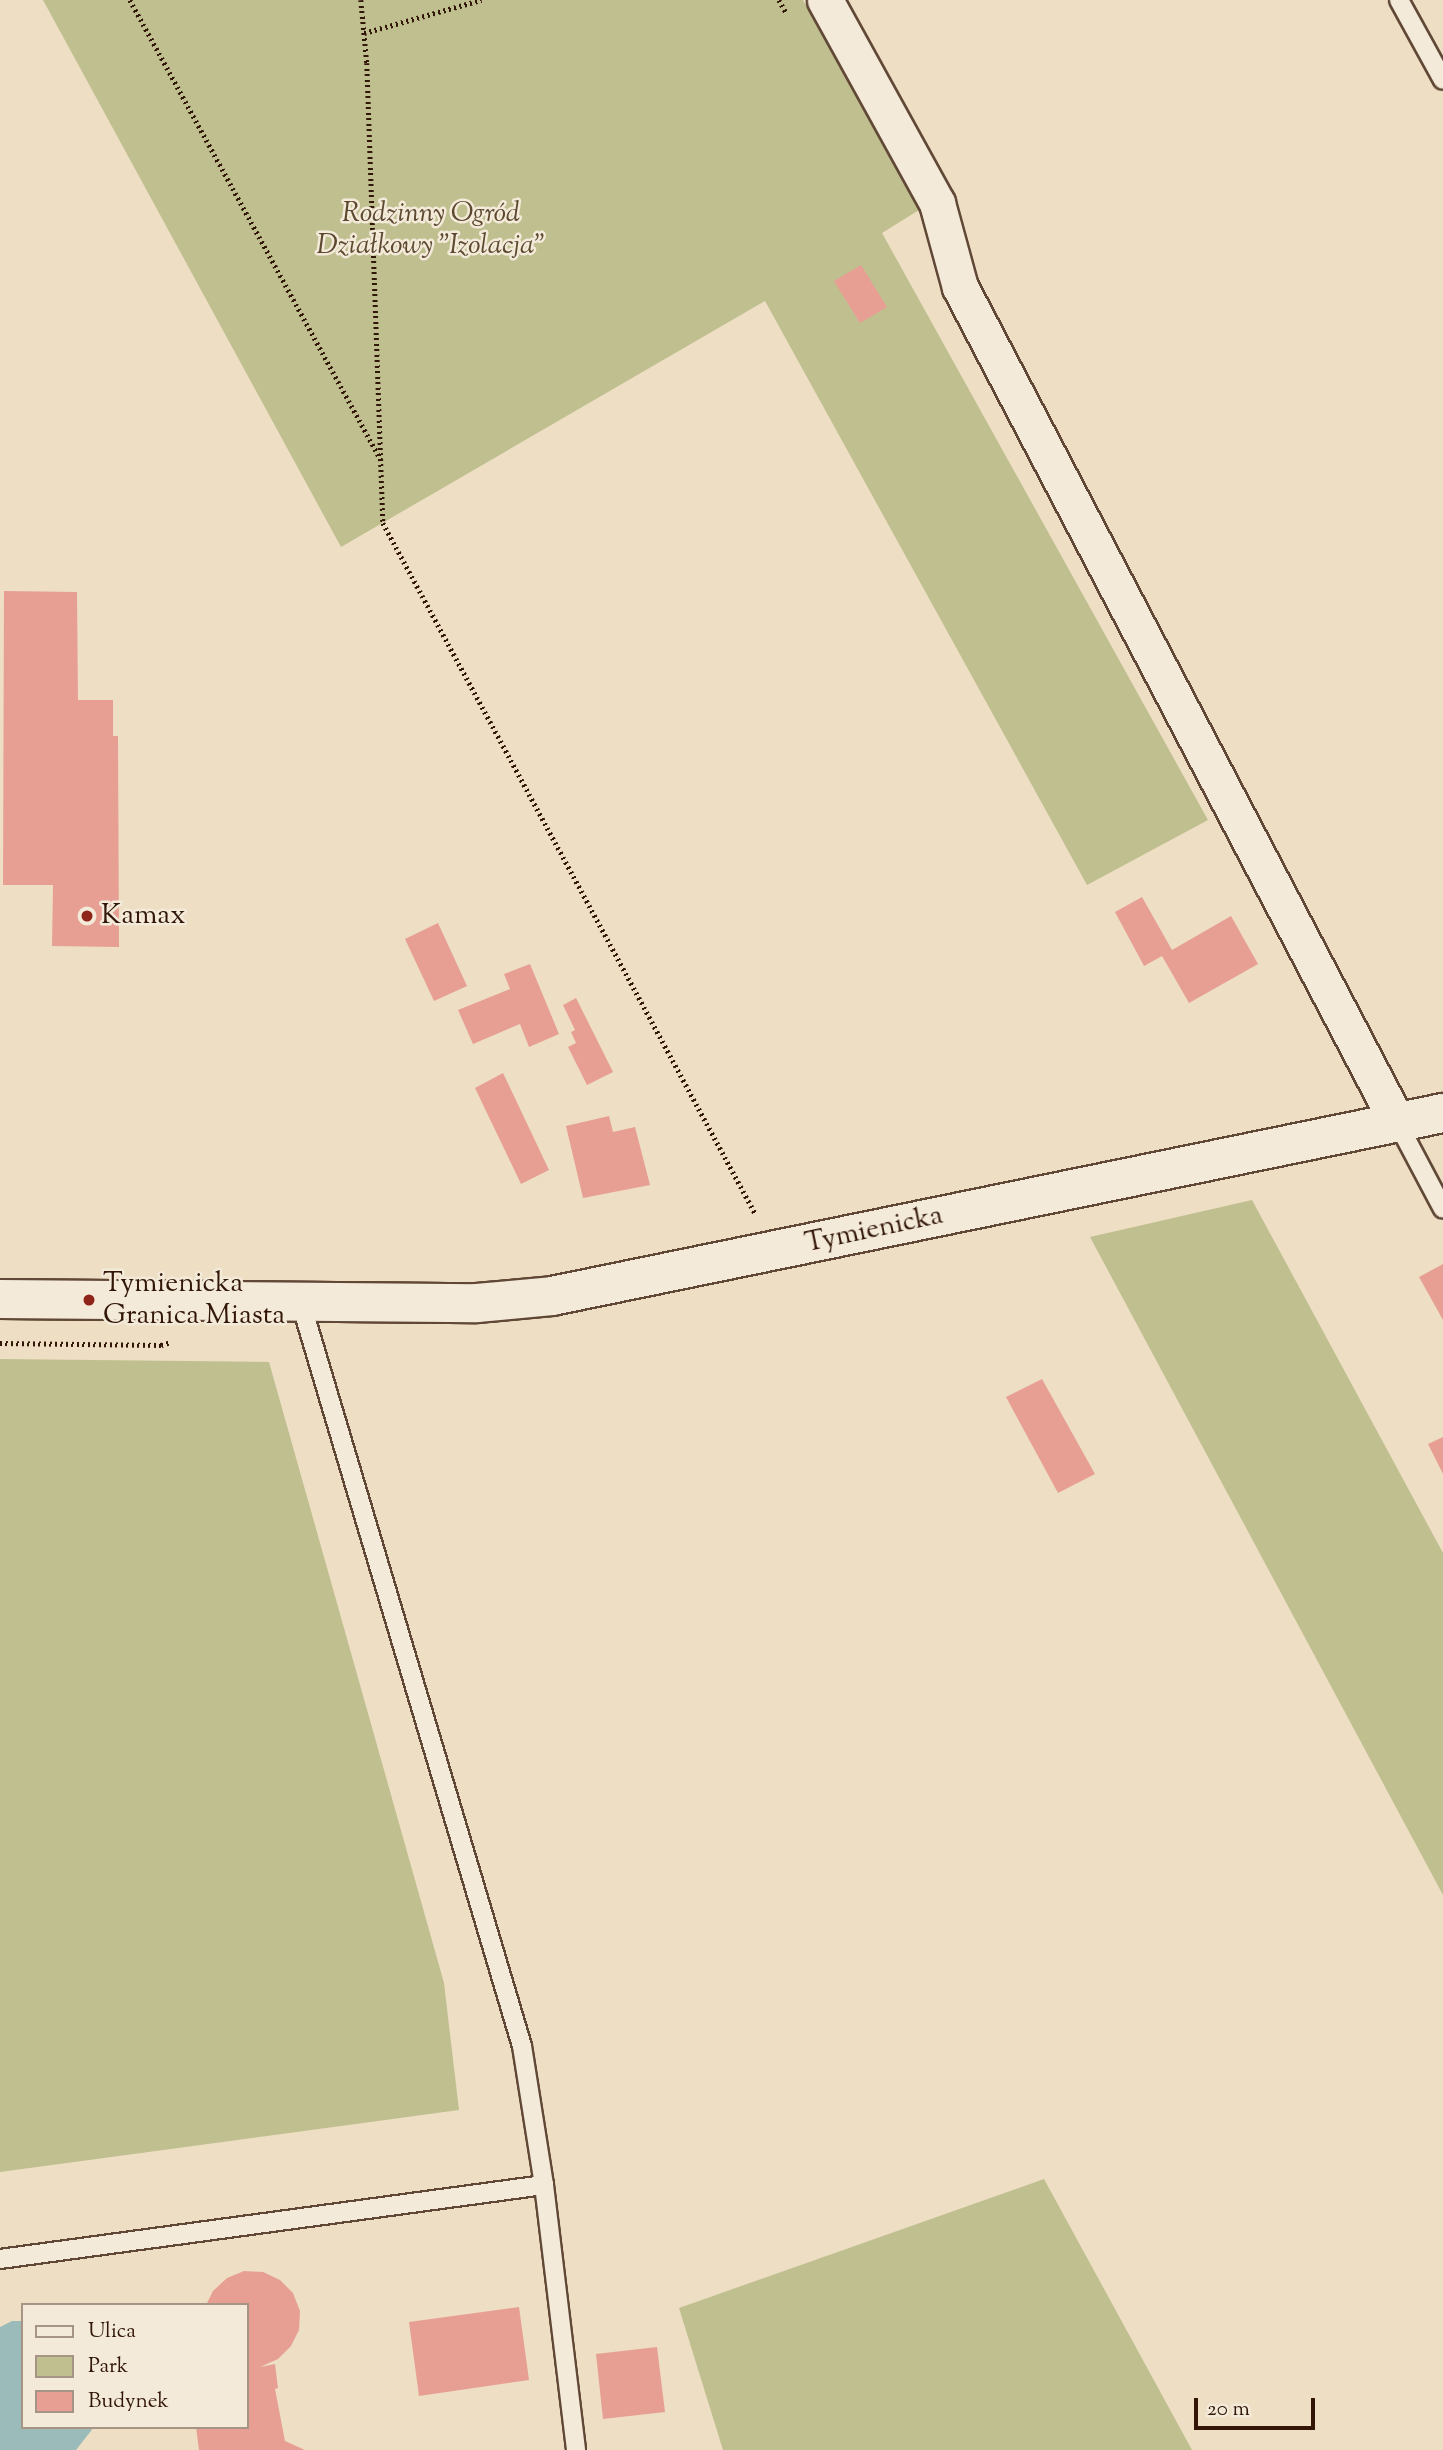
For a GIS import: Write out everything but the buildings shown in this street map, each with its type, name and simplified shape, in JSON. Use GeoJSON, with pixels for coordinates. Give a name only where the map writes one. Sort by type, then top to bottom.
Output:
{"type":"FeatureCollection","features":[{"type":"Feature","properties":{"kind":"street"},"geometry":{"type":"LineString","coordinates":[[825,0],[937,203],[960,287],[1397,1122]]}},
{"type":"Feature","properties":{"kind":"street","name":"Tymienicka"},"geometry":{"type":"LineString","coordinates":[[0,1299],[477,1303],[552,1296],[1443,1113]]}},
{"type":"Feature","properties":{"kind":"lane"},"geometry":{"type":"LineString","coordinates":[[1399,0],[1443,80]]}},
{"type":"Feature","properties":{"kind":"lane"},"geometry":{"type":"LineString","coordinates":[[1397,1122],[1443,1209]]}},
{"type":"Feature","properties":{"kind":"lane"},"geometry":{"type":"LineString","coordinates":[[300,1300],[522,2046],[544,2185],[576,2450]]}},
{"type":"Feature","properties":{"kind":"lane"},"geometry":{"type":"LineString","coordinates":[[0,2259],[544,2185]]}},
{"type":"Feature","properties":{"kind":"path"},"geometry":{"type":"LineString","coordinates":[[130,0],[381,462]]}},
{"type":"Feature","properties":{"kind":"path"},"geometry":{"type":"LineString","coordinates":[[361,0],[383,523],[775,1251]]}},
{"type":"Feature","properties":{"kind":"path"},"geometry":{"type":"LineString","coordinates":[[364,33],[481,0]]}},
{"type":"Feature","properties":{"kind":"green space","name":"Rodzinny Ogród Działkowy \"Izolacja\""},"geometry":{"type":"Polygon","coordinates":[[[43,0],[803,0],[919,210],[882,233],[1208,820],[1087,885],[765,301],[341,547],[43,0]]]}},
{"type":"Feature","properties":{"kind":"green space"},"geometry":{"type":"Polygon","coordinates":[[[1252,1200],[1443,1553],[1443,1895],[1090,1237],[1252,1200]]]}},
{"type":"Feature","properties":{"kind":"green space"},"geometry":{"type":"Polygon","coordinates":[[[0,1359],[269,1362],[444,1983],[459,2110],[0,2172],[0,1359]]]}},
{"type":"Feature","properties":{"kind":"green space"},"geometry":{"type":"Polygon","coordinates":[[[1044,2179],[1192,2450],[723,2450],[679,2308],[1044,2179]]]}},
{"type":"Feature","properties":{"kind":"water"},"geometry":{"type":"Polygon","coordinates":[[[12,2321],[21,2321],[21,2429],[92,2429],[76,2450],[0,2450],[0,2327],[12,2321]]]}},
{"type":"Feature","properties":{"kind":"place","name":"Kamax"},"geometry":{"type":"Point","coordinates":[87,916]}},
{"type":"Feature","properties":{"kind":"place","name":"Tymienicka Granica Miasta"},"geometry":{"type":"Point","coordinates":[89,1300]}}]}
